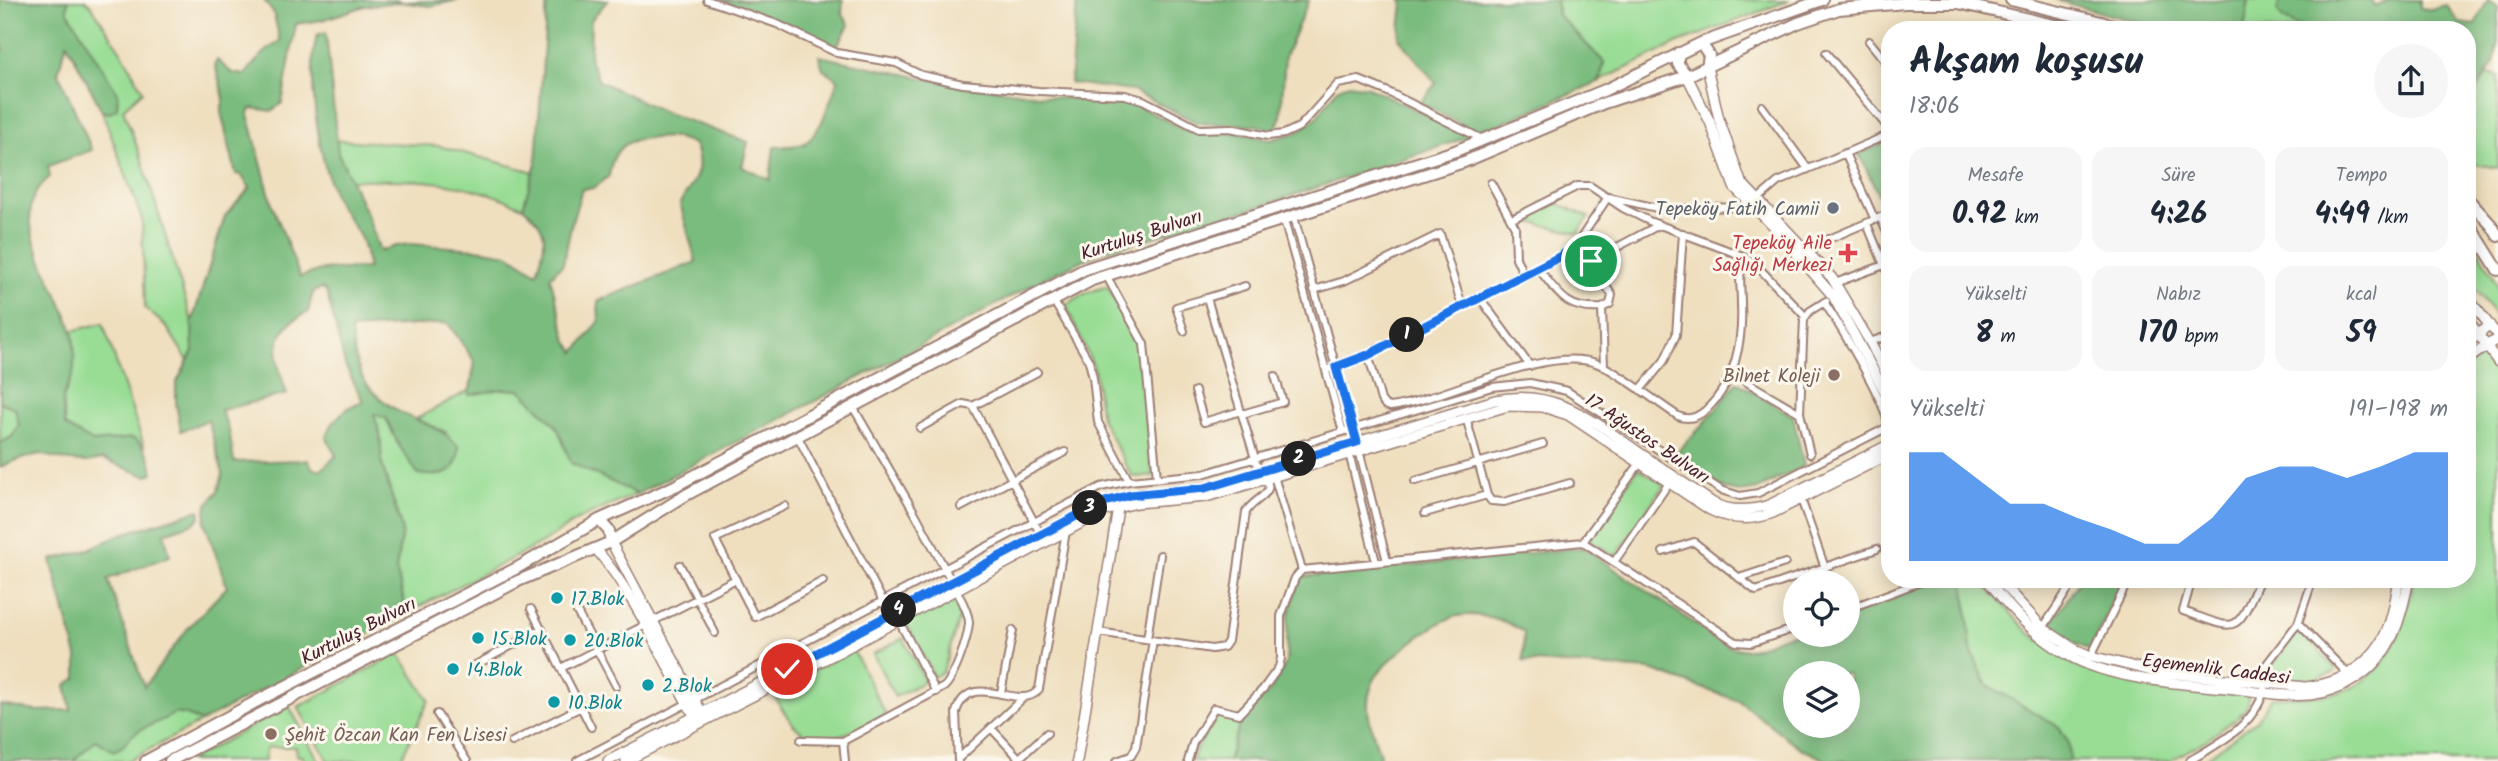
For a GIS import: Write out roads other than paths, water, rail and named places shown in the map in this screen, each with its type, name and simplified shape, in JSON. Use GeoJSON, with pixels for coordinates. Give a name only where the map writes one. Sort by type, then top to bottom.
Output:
{"type":"FeatureCollection","features":[{"type":"Feature","properties":{"kind":"highway"},"geometry":{"type":"LineString","coordinates":[[1822,0],[1678,53],[1678,64],[1687,76],[1798,23],[1853,7],[1941,1],[2037,21]]}},
{"type":"Feature","properties":{"kind":"highway"},"geometry":{"type":"LineString","coordinates":[[2011,0],[2097,21]]}},
{"type":"Feature","properties":{"kind":"highway"},"geometry":{"type":"LineString","coordinates":[[1701,43],[1709,55],[1707,67]]}},
{"type":"Feature","properties":{"kind":"highway","name":"Kurtuluş Bulvarı"},"geometry":{"type":"LineString","coordinates":[[599,520],[698,474],[1092,267],[1483,140],[1605,90],[1678,53]]}},
{"type":"Feature","properties":{"kind":"highway","name":"Kurtuluş Bulvarı"},"geometry":{"type":"LineString","coordinates":[[611,542],[686,495],[1053,300],[1106,275],[1464,162],[1604,103],[1687,76]]}},
{"type":"Feature","properties":{"kind":"highway"},"geometry":{"type":"LineString","coordinates":[[2476,208],[2498,236]]}},
{"type":"Feature","properties":{"kind":"highway"},"geometry":{"type":"LineString","coordinates":[[2476,235],[2498,270]]}},
{"type":"Feature","properties":{"kind":"highway"},"geometry":{"type":"LineString","coordinates":[[599,520],[609,531],[611,542],[596,549],[589,542],[585,528],[599,520]]}},
{"type":"Feature","properties":{"kind":"highway","name":"Kurtuluş Bulvarı"},"geometry":{"type":"LineString","coordinates":[[146,761],[517,568],[585,528]]}},
{"type":"Feature","properties":{"kind":"highway","name":"Kurtuluş Bulvarı"},"geometry":{"type":"LineString","coordinates":[[170,761],[518,581],[596,549]]}},
{"type":"Feature","properties":{"kind":"main road"},"geometry":{"type":"LineString","coordinates":[[1707,67],[1716,109],[1735,167],[1745,188],[1833,296],[1881,384]]}},
{"type":"Feature","properties":{"kind":"main road"},"geometry":{"type":"LineString","coordinates":[[1687,76],[1710,122],[1732,183],[1809,253],[1835,283],[1881,363]]}},
{"type":"Feature","properties":{"kind":"main road"},"geometry":{"type":"LineString","coordinates":[[2476,308],[2498,337],[2476,353]]}},
{"type":"Feature","properties":{"kind":"main road"},"geometry":{"type":"LineString","coordinates":[[2476,336],[2490,325]]}},
{"type":"Feature","properties":{"kind":"main road"},"geometry":{"type":"LineString","coordinates":[[2476,330],[2498,362]]}},
{"type":"Feature","properties":{"kind":"main road","name":"17 Ağustos Bulvarı"},"geometry":{"type":"LineString","coordinates":[[608,761],[899,621],[1041,535],[1101,503],[1205,488],[1266,475],[1513,397],[1543,398],[1565,405],[1589,418],[1713,503],[1734,510],[1760,508],[1800,495],[1881,458]]}},
{"type":"Feature","properties":{"kind":"main road","name":"17 Ağustos Bulvarı"},"geometry":{"type":"LineString","coordinates":[[1465,413],[1516,405],[1552,409],[1574,419],[1710,510],[1737,519],[1767,515],[1881,449]]}},
{"type":"Feature","properties":{"kind":"main road","name":"17 Ağustos Bulvarı"},"geometry":{"type":"LineString","coordinates":[[1266,475],[1355,448]]}},
{"type":"Feature","properties":{"kind":"main road"},"geometry":{"type":"LineString","coordinates":[[1077,761],[1119,502]]}},
{"type":"Feature","properties":{"kind":"main road","name":"17 Ağustos Bulvarı"},"geometry":{"type":"LineString","coordinates":[[626,761],[890,615],[1066,531],[1119,502]]}},
{"type":"Feature","properties":{"kind":"main road"},"geometry":{"type":"LineString","coordinates":[[611,542],[648,622],[700,718]]}},
{"type":"Feature","properties":{"kind":"main road"},"geometry":{"type":"LineString","coordinates":[[596,549],[648,622]]}},
{"type":"Feature","properties":{"kind":"main road","name":"Egemenlik Caddesi"},"geometry":{"type":"LineString","coordinates":[[1994,588],[2030,627],[2055,647],[2080,661],[2156,681],[2264,688],[2311,686],[2348,674],[2368,658],[2385,634],[2397,588]]}},
{"type":"Feature","properties":{"kind":"main road","name":"Egemenlik Caddesi"},"geometry":{"type":"LineString","coordinates":[[2006,588],[2043,628],[2073,648],[2091,656],[2156,672],[2253,682],[2264,688],[2300,695],[2346,685],[2376,662],[2394,636],[2407,588]]}},
{"type":"Feature","properties":{"kind":"street"},"geometry":{"type":"LineString","coordinates":[[707,0],[777,24],[837,52],[888,61],[921,75],[988,86],[1136,97],[1199,129],[1230,128],[1268,136],[1284,134],[1306,121],[1338,84],[1359,80],[1379,87],[1483,140]]}},
{"type":"Feature","properties":{"kind":"street"},"geometry":{"type":"LineString","coordinates":[[1869,41],[1881,56]]}},
{"type":"Feature","properties":{"kind":"street"},"geometry":{"type":"LineString","coordinates":[[1826,53],[1881,121]]}},
{"type":"Feature","properties":{"kind":"street"},"geometry":{"type":"LineString","coordinates":[[1762,107],[1808,169]]}},
{"type":"Feature","properties":{"kind":"street"},"geometry":{"type":"LineString","coordinates":[[1608,197],[1662,209],[1735,208],[1754,202],[1772,185],[1881,136]]}},
{"type":"Feature","properties":{"kind":"street"},"geometry":{"type":"LineString","coordinates":[[1845,153],[1881,224]]}},
{"type":"Feature","properties":{"kind":"street"},"geometry":{"type":"LineString","coordinates":[[1491,183],[1512,219],[1517,237],[1517,261],[1524,275]]}},
{"type":"Feature","properties":{"kind":"street"},"geometry":{"type":"LineString","coordinates":[[1512,219],[1582,185],[1590,186],[1623,208],[1659,225],[1743,256],[1757,266],[1805,316],[1800,413],[1810,454]]}},
{"type":"Feature","properties":{"kind":"street"},"geometry":{"type":"LineString","coordinates":[[1326,370],[1368,355],[1561,256],[1577,244],[1608,197]]}},
{"type":"Feature","properties":{"kind":"street"},"geometry":{"type":"LineString","coordinates":[[1809,253],[1829,239],[1881,216]]}},
{"type":"Feature","properties":{"kind":"street"},"geometry":{"type":"LineString","coordinates":[[1289,219],[1317,299],[1353,429],[1376,562]]}},
{"type":"Feature","properties":{"kind":"street"},"geometry":{"type":"LineString","coordinates":[[1289,219],[1307,301],[1343,432]]}},
{"type":"Feature","properties":{"kind":"street"},"geometry":{"type":"LineString","coordinates":[[1867,224],[1881,252]]}},
{"type":"Feature","properties":{"kind":"street"},"geometry":{"type":"LineString","coordinates":[[1591,261],[1659,225]]}},
{"type":"Feature","properties":{"kind":"street"},"geometry":{"type":"LineString","coordinates":[[1640,390],[1668,355],[1676,335],[1683,233]]}},
{"type":"Feature","properties":{"kind":"street"},"geometry":{"type":"LineString","coordinates":[[1314,290],[1344,281],[1440,234],[1462,306]]}},
{"type":"Feature","properties":{"kind":"street"},"geometry":{"type":"LineString","coordinates":[[1538,268],[1560,296],[1570,304],[1602,308],[1610,304],[1612,295],[1577,244]]}},
{"type":"Feature","properties":{"kind":"street"},"geometry":{"type":"LineString","coordinates":[[1368,355],[1381,400],[1390,407],[1530,366],[1570,361],[1592,362],[1604,367],[1678,416],[1690,419],[1710,406],[1731,373],[1740,339],[1740,272],[1743,256]]}},
{"type":"Feature","properties":{"kind":"street"},"geometry":{"type":"LineString","coordinates":[[1835,283],[1881,266]]}},
{"type":"Feature","properties":{"kind":"street"},"geometry":{"type":"LineString","coordinates":[[1106,275],[1144,344],[1157,478]]}},
{"type":"Feature","properties":{"kind":"street"},"geometry":{"type":"LineString","coordinates":[[1184,331],[1176,307],[1245,286]]}},
{"type":"Feature","properties":{"kind":"street"},"geometry":{"type":"LineString","coordinates":[[1805,316],[1833,296]]}},
{"type":"Feature","properties":{"kind":"street"},"geometry":{"type":"LineString","coordinates":[[1207,298],[1255,459],[1266,475],[1302,570]]}},
{"type":"Feature","properties":{"kind":"street"},"geometry":{"type":"LineString","coordinates":[[1480,298],[1530,366]]}},
{"type":"Feature","properties":{"kind":"street"},"geometry":{"type":"LineString","coordinates":[[1307,301],[1317,299]]}},
{"type":"Feature","properties":{"kind":"street"},"geometry":{"type":"LineString","coordinates":[[1053,300],[1089,362],[1098,422],[1129,481]]}},
{"type":"Feature","properties":{"kind":"street"},"geometry":{"type":"LineString","coordinates":[[1824,302],[1881,405]]}},
{"type":"Feature","properties":{"kind":"street"},"geometry":{"type":"LineString","coordinates":[[1602,308],[1604,367]]}},
{"type":"Feature","properties":{"kind":"street"},"geometry":{"type":"LineString","coordinates":[[1870,342],[1881,338]]}},
{"type":"Feature","properties":{"kind":"street"},"geometry":{"type":"LineString","coordinates":[[920,428],[963,404],[973,406],[1037,372]]}},
{"type":"Feature","properties":{"kind":"street"},"geometry":{"type":"LineString","coordinates":[[1731,373],[1800,413]]}},
{"type":"Feature","properties":{"kind":"street"},"geometry":{"type":"LineString","coordinates":[[1195,391],[1204,422],[1283,402],[1275,376]]}},
{"type":"Feature","properties":{"kind":"street"},"geometry":{"type":"LineString","coordinates":[[577,761],[1101,488],[1129,481],[1203,474],[1492,387],[1519,383],[1541,384],[1573,394],[1717,488],[1735,496],[1766,490],[1881,431]]}},
{"type":"Feature","properties":{"kind":"street"},"geometry":{"type":"LineString","coordinates":[[973,406],[1041,535]]}},
{"type":"Feature","properties":{"kind":"street"},"geometry":{"type":"LineString","coordinates":[[801,740],[843,741],[936,692],[951,680],[968,629],[966,610],[954,586],[853,407]]}},
{"type":"Feature","properties":{"kind":"street"},"geometry":{"type":"LineString","coordinates":[[1465,413],[1486,495],[1491,501],[1500,502],[1570,483]]}},
{"type":"Feature","properties":{"kind":"street"},"geometry":{"type":"LineString","coordinates":[[798,437],[890,615]]}},
{"type":"Feature","properties":{"kind":"street"},"geometry":{"type":"LineString","coordinates":[[1415,481],[1543,444]]}},
{"type":"Feature","properties":{"kind":"street"},"geometry":{"type":"LineString","coordinates":[[1355,448],[1387,561]]}},
{"type":"Feature","properties":{"kind":"street"},"geometry":{"type":"LineString","coordinates":[[961,507],[1065,452]]}},
{"type":"Feature","properties":{"kind":"street"},"geometry":{"type":"LineString","coordinates":[[1583,542],[1640,463]]}},
{"type":"Feature","properties":{"kind":"street"},"geometry":{"type":"LineString","coordinates":[[1098,632],[1212,649],[1220,649],[1226,645],[1246,512],[1267,491],[1266,475]]}},
{"type":"Feature","properties":{"kind":"street"},"geometry":{"type":"LineString","coordinates":[[1614,562],[1669,483]]}},
{"type":"Feature","properties":{"kind":"street"},"geometry":{"type":"LineString","coordinates":[[1425,513],[1486,495]]}},
{"type":"Feature","properties":{"kind":"street"},"geometry":{"type":"LineString","coordinates":[[1800,495],[1825,568]]}},
{"type":"Feature","properties":{"kind":"street"},"geometry":{"type":"LineString","coordinates":[[785,506],[715,539],[755,617],[823,581]]}},
{"type":"Feature","properties":{"kind":"street"},"geometry":{"type":"LineString","coordinates":[[958,760],[956,712],[968,696],[975,692],[1001,693],[1023,698],[1034,695],[1039,689],[1066,531]]}},
{"type":"Feature","properties":{"kind":"street"},"geometry":{"type":"LineString","coordinates":[[1188,761],[1193,743],[1214,708],[1239,714],[1279,667],[1281,616],[1295,578],[1302,570],[1583,542],[1696,618],[1741,644],[1783,632]]}},
{"type":"Feature","properties":{"kind":"street"},"geometry":{"type":"LineString","coordinates":[[1663,552],[1693,542],[1754,590],[1760,591],[1877,549]]}},
{"type":"Feature","properties":{"kind":"street"},"geometry":{"type":"LineString","coordinates":[[1118,761],[1131,756],[1136,747],[1160,555]]}},
{"type":"Feature","properties":{"kind":"street"},"geometry":{"type":"LineString","coordinates":[[1739,578],[1786,563]]}},
{"type":"Feature","properties":{"kind":"street"},"geometry":{"type":"LineString","coordinates":[[680,565],[715,633]]}},
{"type":"Feature","properties":{"kind":"street"},"geometry":{"type":"LineString","coordinates":[[561,668],[736,579]]}},
{"type":"Feature","properties":{"kind":"street"},"geometry":{"type":"LineString","coordinates":[[1860,604],[1903,588]]}},
{"type":"Feature","properties":{"kind":"street"},"geometry":{"type":"LineString","coordinates":[[2043,628],[2070,588]]}},
{"type":"Feature","properties":{"kind":"street"},"geometry":{"type":"LineString","coordinates":[[2091,656],[2125,588]]}},
{"type":"Feature","properties":{"kind":"street"},"geometry":{"type":"LineString","coordinates":[[2189,588],[2183,611],[2227,626],[2236,624],[2242,618],[2256,588]]}},
{"type":"Feature","properties":{"kind":"street"},"geometry":{"type":"LineString","coordinates":[[2253,682],[2298,623],[2310,588]]}},
{"type":"Feature","properties":{"kind":"street"},"geometry":{"type":"LineString","coordinates":[[531,609],[591,727]]}},
{"type":"Feature","properties":{"kind":"street"},"geometry":{"type":"LineString","coordinates":[[578,612],[617,686]]}},
{"type":"Feature","properties":{"kind":"street"},"geometry":{"type":"LineString","coordinates":[[899,621],[936,692]]}},
{"type":"Feature","properties":{"kind":"street"},"geometry":{"type":"LineString","coordinates":[[2298,623],[2348,674]]}},
{"type":"Feature","properties":{"kind":"street"},"geometry":{"type":"LineString","coordinates":[[472,667],[542,629]]}},
{"type":"Feature","properties":{"kind":"street"},"geometry":{"type":"LineString","coordinates":[[1001,693],[1013,630]]}},
{"type":"Feature","properties":{"kind":"street"},"geometry":{"type":"LineString","coordinates":[[2189,761],[2216,745],[2247,720],[2256,709],[2264,688]]}},
{"type":"Feature","properties":{"kind":"street"},"geometry":{"type":"LineString","coordinates":[[958,760],[1023,698]]}},
{"type":"Feature","properties":{"kind":"street"},"geometry":{"type":"LineString","coordinates":[[512,742],[581,707]]}},
{"type":"Feature","properties":{"kind":"street"},"geometry":{"type":"LineString","coordinates":[[437,714],[467,761]]}},
{"type":"Feature","properties":{"kind":"street"},"geometry":{"type":"LineString","coordinates":[[992,729],[1018,760],[1046,733]]}},
{"type":"Feature","properties":{"kind":"street"},"geometry":{"type":"LineString","coordinates":[[843,741],[845,761]]}},
{"type":"Feature","properties":{"kind":"place","name":"Tepeköy Fatih Camii"},"geometry":{"type":"Point","coordinates":[1833,208]}},
{"type":"Feature","properties":{"kind":"place","name":"Tepeköy Aile Sağlığı Merkezi"},"geometry":{"type":"Point","coordinates":[1848,253]}},
{"type":"Feature","properties":{"kind":"place","name":"Bilnet Koleji"},"geometry":{"type":"Point","coordinates":[1834,375]}},
{"type":"Feature","properties":{"kind":"place","name":"17.Blok"},"geometry":{"type":"Point","coordinates":[557,598]}},
{"type":"Feature","properties":{"kind":"place","name":"15.Blok"},"geometry":{"type":"Point","coordinates":[478,638]}},
{"type":"Feature","properties":{"kind":"place","name":"20.Blok"},"geometry":{"type":"Point","coordinates":[570,640]}},
{"type":"Feature","properties":{"kind":"place","name":"14.Blok"},"geometry":{"type":"Point","coordinates":[453,669]}},
{"type":"Feature","properties":{"kind":"place","name":"2.Blok"},"geometry":{"type":"Point","coordinates":[648,685]}},
{"type":"Feature","properties":{"kind":"place","name":"10.Blok"},"geometry":{"type":"Point","coordinates":[554,702]}},
{"type":"Feature","properties":{"kind":"place","name":"Şehit Özcan Kan Fen Lisesi"},"geometry":{"type":"Point","coordinates":[271,734]}}]}
